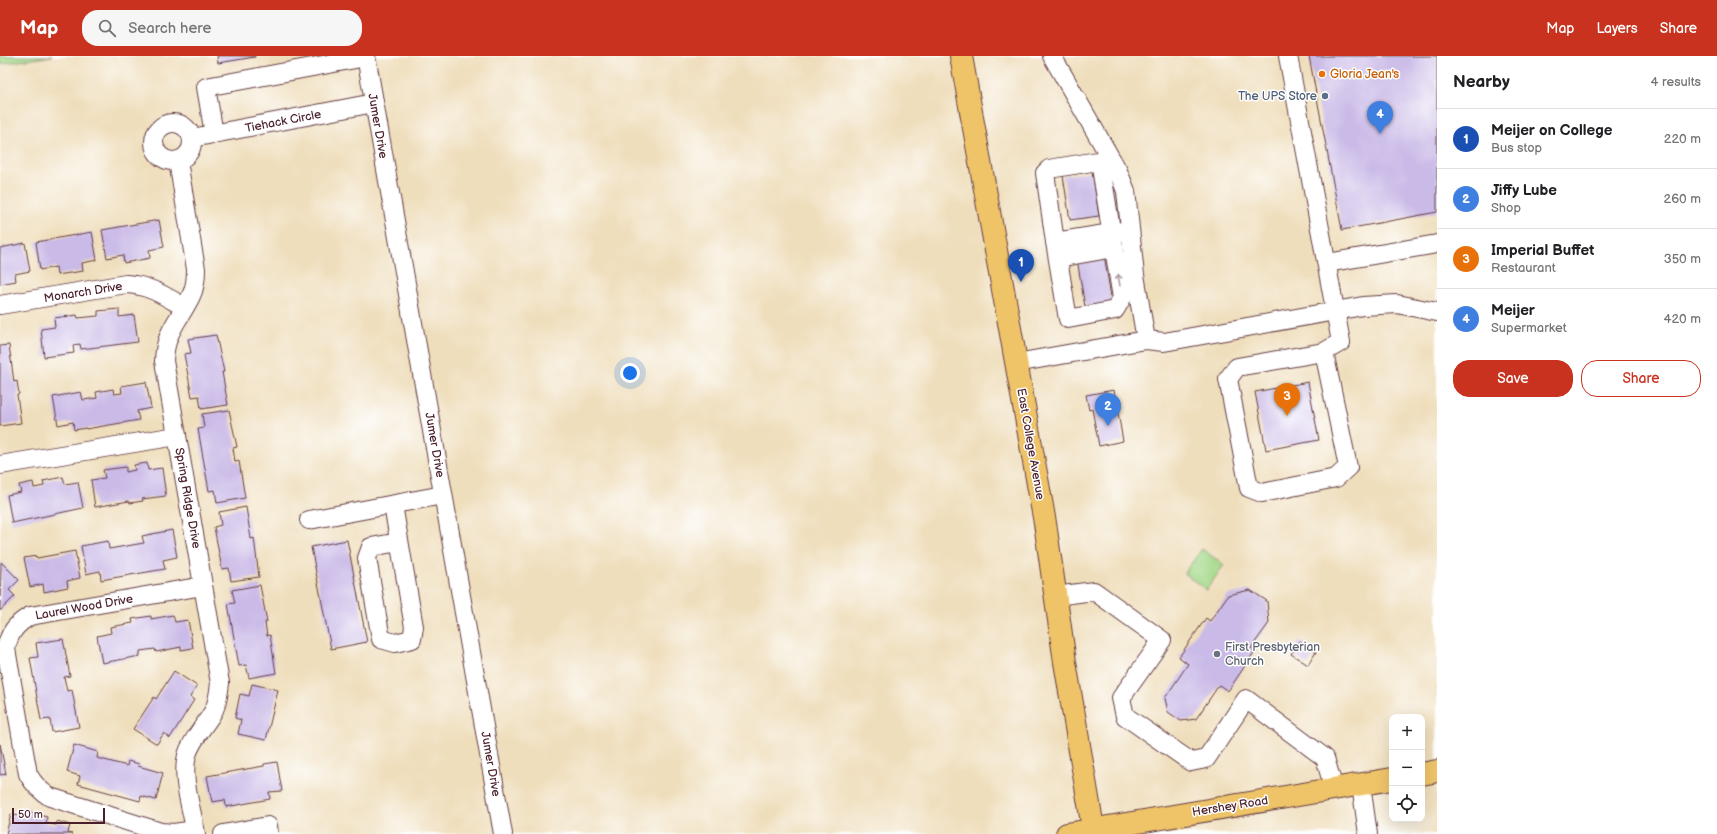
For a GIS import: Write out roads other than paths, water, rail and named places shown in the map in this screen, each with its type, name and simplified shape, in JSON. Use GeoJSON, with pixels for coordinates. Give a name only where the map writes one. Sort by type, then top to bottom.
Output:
{"type":"FeatureCollection","features":[{"type":"Feature","properties":{"kind":"main road","name":"East College Avenue"},"geometry":{"type":"LineString","coordinates":[[961,56],[1045,523],[1055,596],[1093,832]]}},
{"type":"Feature","properties":{"kind":"main road"},"geometry":{"type":"LineString","coordinates":[[1425,773],[1437,771]]}},
{"type":"Feature","properties":{"kind":"main road","name":"Hershey Road"},"geometry":{"type":"LineString","coordinates":[[1068,834],[1093,832],[1389,780]]}},
{"type":"Feature","properties":{"kind":"street"},"geometry":{"type":"LineString","coordinates":[[214,134],[206,87],[366,56]]}},
{"type":"Feature","properties":{"kind":"street","name":"Jumer Drive"},"geometry":{"type":"LineString","coordinates":[[366,56],[503,834]]}},
{"type":"Feature","properties":{"kind":"street"},"geometry":{"type":"LineString","coordinates":[[1052,56],[1105,160],[1126,191],[1135,275],[1146,340]]}},
{"type":"Feature","properties":{"kind":"street"},"geometry":{"type":"LineString","coordinates":[[1288,56],[1341,342],[1324,352],[1237,367],[1228,380],[1249,488],[1262,493],[1336,478],[1348,467],[1324,352]]}},
{"type":"Feature","properties":{"kind":"street","name":"Tiehack Circle"},"geometry":{"type":"LineString","coordinates":[[192,138],[374,103]]}},
{"type":"Feature","properties":{"kind":"street"},"geometry":{"type":"LineString","coordinates":[[173,123],[185,127],[192,138],[191,150],[178,161],[165,160],[160,156],[154,145],[157,132],[161,128],[173,123]]}},
{"type":"Feature","properties":{"kind":"street"},"geometry":{"type":"LineString","coordinates":[[1105,160],[1113,241],[1122,298],[1115,310],[1068,319],[1045,173],[1049,169],[1105,160]]}},
{"type":"Feature","properties":{"kind":"street","name":"Spring Ridge Drive"},"geometry":{"type":"LineString","coordinates":[[178,161],[196,269],[195,282],[191,296],[168,335],[164,348],[164,361],[220,683],[214,709],[192,743],[185,765],[186,779],[196,832]]}},
{"type":"Feature","properties":{"kind":"street"},"geometry":{"type":"LineString","coordinates":[[1057,250],[1113,241],[1130,230]]}},
{"type":"Feature","properties":{"kind":"street"},"geometry":{"type":"LineString","coordinates":[[1327,263],[1437,244]]}},
{"type":"Feature","properties":{"kind":"street","name":"Monarch Drive"},"geometry":{"type":"LineString","coordinates":[[0,305],[126,284],[140,285],[153,289],[184,307]]}},
{"type":"Feature","properties":{"kind":"street"},"geometry":{"type":"LineString","coordinates":[[1016,363],[1146,340],[1164,342],[1363,306],[1398,304],[1437,312]]}},
{"type":"Feature","properties":{"kind":"street"},"geometry":{"type":"LineString","coordinates":[[0,465],[177,436]]}},
{"type":"Feature","properties":{"kind":"street"},"geometry":{"type":"LineString","coordinates":[[309,520],[443,495]]}},
{"type":"Feature","properties":{"kind":"street"},"geometry":{"type":"LineString","coordinates":[[393,505],[414,628],[412,639],[395,643],[381,640],[367,558],[371,547],[399,542]]}},
{"type":"Feature","properties":{"kind":"street","name":"Laurel Wood Drive"},"geometry":{"type":"LineString","coordinates":[[196,832],[161,832],[50,797],[40,792],[33,784],[28,774],[6,649],[8,639],[14,629],[30,616],[203,586]]}},
{"type":"Feature","properties":{"kind":"street"},"geometry":{"type":"LineString","coordinates":[[1055,596],[1094,591],[1162,640],[1121,698],[1125,716],[1191,762],[1206,759],[1246,699],[1325,758],[1334,789]]}},
{"type":"Feature","properties":{"kind":"street"},"geometry":{"type":"LineString","coordinates":[[1361,785],[1368,834]]}},
{"type":"Feature","properties":{"kind":"street"},"geometry":{"type":"LineString","coordinates":[[223,834],[245,832],[268,826],[269,834]]}},
{"type":"Feature","properties":{"kind":"place","name":"Gloria Jean's"},"geometry":{"type":"Point","coordinates":[1322,74]}},
{"type":"Feature","properties":{"kind":"place","name":"The UPS Store"},"geometry":{"type":"Point","coordinates":[1325,96]}},
{"type":"Feature","properties":{"kind":"place","name":"Meijer"},"geometry":{"type":"Point","coordinates":[1380,134]}},
{"type":"Feature","properties":{"kind":"place","name":"Meijer on College"},"geometry":{"type":"Point","coordinates":[1021,282]}},
{"type":"Feature","properties":{"kind":"place","name":"Imperial Buffet"},"geometry":{"type":"Point","coordinates":[1287,416]}},
{"type":"Feature","properties":{"kind":"place","name":"Jiffy Lube"},"geometry":{"type":"Point","coordinates":[1108,426]}},
{"type":"Feature","properties":{"kind":"place","name":"First Presbyterian Church"},"geometry":{"type":"Point","coordinates":[1217,654]}}]}
